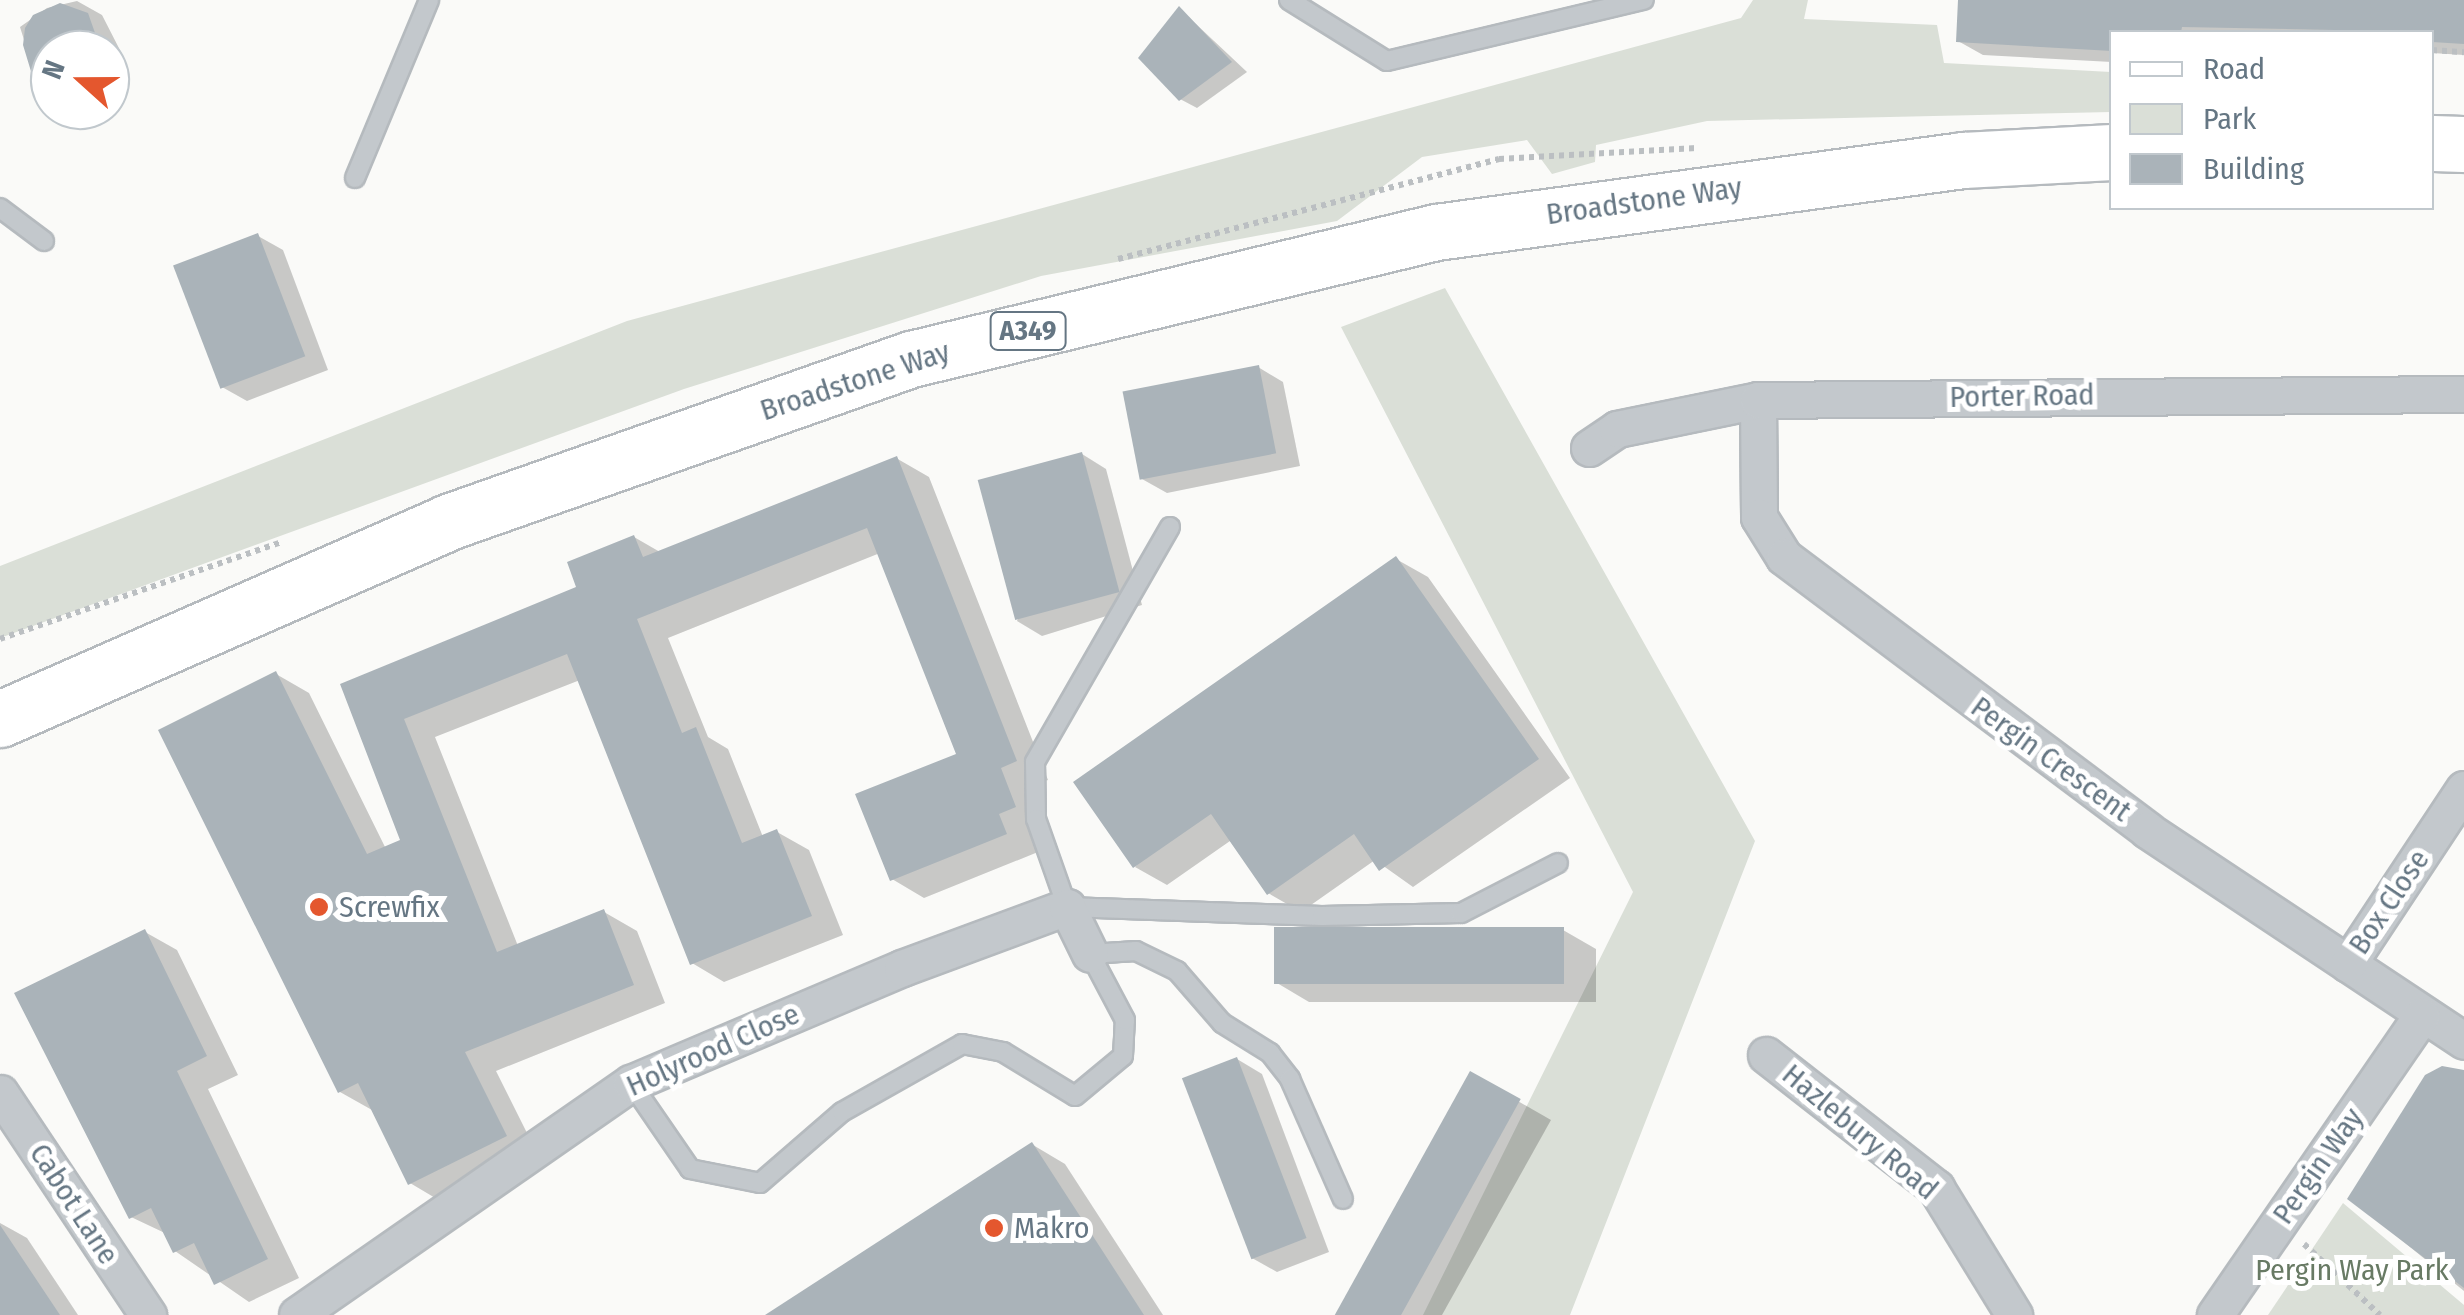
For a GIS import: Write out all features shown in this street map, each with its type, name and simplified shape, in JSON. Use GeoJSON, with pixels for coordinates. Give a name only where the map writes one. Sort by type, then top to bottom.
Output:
{"type":"FeatureCollection","features":[{"type":"Feature","properties":{"kind":"main road"},"geometry":{"type":"LineString","coordinates":[[2434,144],[2464,144]]}},
{"type":"Feature","properties":{"kind":"main road","name":"Broadstone Way"},"geometry":{"type":"LineString","coordinates":[[0,719],[448,522],[910,359],[1436,232],[1963,160],[2109,152]]}},
{"type":"Feature","properties":{"kind":"street","name":"Porter Road"},"geometry":{"type":"LineString","coordinates":[[1589,448],[1616,429],[1758,400],[2464,394]]}},
{"type":"Feature","properties":{"kind":"street","name":"Pergin Crescent"},"geometry":{"type":"LineString","coordinates":[[1758,400],[1759,517],[1784,557],[2146,830],[2421,1016],[2464,1040]]}},
{"type":"Feature","properties":{"kind":"street","name":"Box Close"},"geometry":{"type":"LineString","coordinates":[[2348,964],[2464,789]]}},
{"type":"Feature","properties":{"kind":"street"},"geometry":{"type":"LineString","coordinates":[[1067,907],[1090,954]]}},
{"type":"Feature","properties":{"kind":"street","name":"Holyrood Close"},"geometry":{"type":"LineString","coordinates":[[297,1315],[631,1082],[902,968],[1067,907]]}},
{"type":"Feature","properties":{"kind":"street","name":"Pergin Way"},"geometry":{"type":"LineString","coordinates":[[2215,1315],[2421,1016]]}},
{"type":"Feature","properties":{"kind":"street","name":"Hazlebury Road"},"geometry":{"type":"LineString","coordinates":[[1766,1055],[1936,1188],[2014,1315]]}},
{"type":"Feature","properties":{"kind":"street","name":"Cabot Lane"},"geometry":{"type":"LineString","coordinates":[[0,1093],[148,1315]]}},
{"type":"Feature","properties":{"kind":"lane"},"geometry":{"type":"LineString","coordinates":[[355,178],[429,0]]}},
{"type":"Feature","properties":{"kind":"lane"},"geometry":{"type":"LineString","coordinates":[[1288,0],[1386,61],[1644,0]]}},
{"type":"Feature","properties":{"kind":"lane"},"geometry":{"type":"LineString","coordinates":[[0,208],[44,242]]}},
{"type":"Feature","properties":{"kind":"lane"},"geometry":{"type":"LineString","coordinates":[[1170,527],[1035,762],[1036,820],[1067,907],[1322,916],[1461,913],[1558,863]]}},
{"type":"Feature","properties":{"kind":"lane"},"geometry":{"type":"LineString","coordinates":[[631,1082],[690,1169],[760,1184],[842,1112],[962,1044],[1003,1052],[1075,1096],[1124,1056],[1125,1020],[1090,954],[1110,948],[1156,956],[1222,1023],[1270,1053],[1290,1079],[1344,1200]]}},
{"type":"Feature","properties":{"kind":"path"},"geometry":{"type":"LineString","coordinates":[[2434,50],[2464,52]]}},
{"type":"Feature","properties":{"kind":"path"},"geometry":{"type":"LineString","coordinates":[[2278,1224],[2380,1315]]}},
{"type":"Feature","properties":{"kind":"green space"},"geometry":{"type":"Polygon","coordinates":[[[1753,0],[1808,0],[1804,19],[1937,25],[1944,63],[2109,72],[2109,112],[1707,121],[1596,145],[1595,162],[1552,174],[1527,140],[1422,157],[1337,221],[1041,276],[684,389],[0,638],[0,566],[627,321],[1741,18],[1753,0]]]}},
{"type":"Feature","properties":{"kind":"green space"},"geometry":{"type":"Polygon","coordinates":[[[1445,288],[1755,841],[1570,1315],[1423,1315],[1633,892],[1341,327],[1445,288]]]}},
{"type":"Feature","properties":{"kind":"green space","name":"Pergin Way Park"},"geometry":{"type":"Polygon","coordinates":[[[2343,1203],[2464,1305],[2464,1315],[2268,1315],[2343,1203]]]}},
{"type":"Feature","properties":{"kind":"building"},"geometry":{"type":"Polygon","coordinates":[[[1958,0],[2464,0],[2464,44],[2434,42],[2434,30],[2182,27],[2109,30],[2109,51],[1956,42],[1958,0]]]}},
{"type":"Feature","properties":{"kind":"building"},"geometry":{"type":"Polygon","coordinates":[[[60,3],[88,13],[94,30],[30,30],[30,68],[23,45],[25,28],[33,15],[60,3]]]}},
{"type":"Feature","properties":{"kind":"building"},"geometry":{"type":"Polygon","coordinates":[[[1179,6],[1232,62],[1179,101],[1138,58],[1179,6]]]}},
{"type":"Feature","properties":{"kind":"building"},"geometry":{"type":"Polygon","coordinates":[[[258,233],[305,356],[220,389],[173,266],[258,233]]]}},
{"type":"Feature","properties":{"kind":"building"},"geometry":{"type":"Polygon","coordinates":[[[1259,365],[1276,453],[1140,480],[1123,392],[1259,365]]]}},
{"type":"Feature","properties":{"kind":"building"},"geometry":{"type":"Polygon","coordinates":[[[1082,452],[1120,592],[1015,620],[978,480],[1082,452]]]}},
{"type":"Feature","properties":{"kind":"building"},"geometry":{"type":"Polygon","coordinates":[[[897,456],[1017,761],[1001,768],[1016,807],[999,814],[1007,834],[890,881],[855,794],[956,754],[867,528],[637,619],[682,733],[696,727],[742,843],[777,829],[812,916],[690,965],[567,654],[404,719],[497,952],[604,909],[634,985],[465,1052],[507,1136],[408,1185],[358,1083],[338,1093],[158,730],[276,671],[367,854],[400,840],[340,684],[576,587],[567,562],[634,535],[643,557],[897,456]]]}},
{"type":"Feature","properties":{"kind":"building"},"geometry":{"type":"Polygon","coordinates":[[[1396,556],[1539,759],[1379,871],[1354,834],[1267,895],[1211,814],[1133,868],[1073,782],[1396,556]]]}},
{"type":"Feature","properties":{"kind":"building"},"geometry":{"type":"Polygon","coordinates":[[[1274,927],[1564,927],[1564,984],[1274,984],[1274,927]]]}},
{"type":"Feature","properties":{"kind":"building"},"geometry":{"type":"Polygon","coordinates":[[[145,929],[207,1056],[177,1071],[268,1259],[214,1285],[194,1243],[173,1253],[151,1208],[129,1219],[14,993],[145,929]]]}},
{"type":"Feature","properties":{"kind":"building"},"geometry":{"type":"Polygon","coordinates":[[[1237,1057],[1307,1238],[1251,1259],[1182,1078],[1237,1057]]]}},
{"type":"Feature","properties":{"kind":"building"},"geometry":{"type":"Polygon","coordinates":[[[2442,1066],[2464,1070],[2464,1288],[2347,1199],[2425,1075],[2442,1066]]]}},
{"type":"Feature","properties":{"kind":"building"},"geometry":{"type":"Polygon","coordinates":[[[1470,1071],[1521,1099],[1401,1315],[1335,1315],[1470,1071]]]}},
{"type":"Feature","properties":{"kind":"building","name":"Makro"},"geometry":{"type":"Polygon","coordinates":[[[1032,1142],[1144,1315],[765,1315],[1032,1142]]]}},
{"type":"Feature","properties":{"kind":"building"},"geometry":{"type":"Polygon","coordinates":[[[0,1225],[60,1315],[0,1315],[0,1225]]]}},
{"type":"Feature","properties":{"kind":"place","name":"Screwfix"},"geometry":{"type":"Point","coordinates":[319,907]}},
{"type":"Feature","properties":{"kind":"place","name":"Makro"},"geometry":{"type":"Point","coordinates":[994,1228]}}]}
